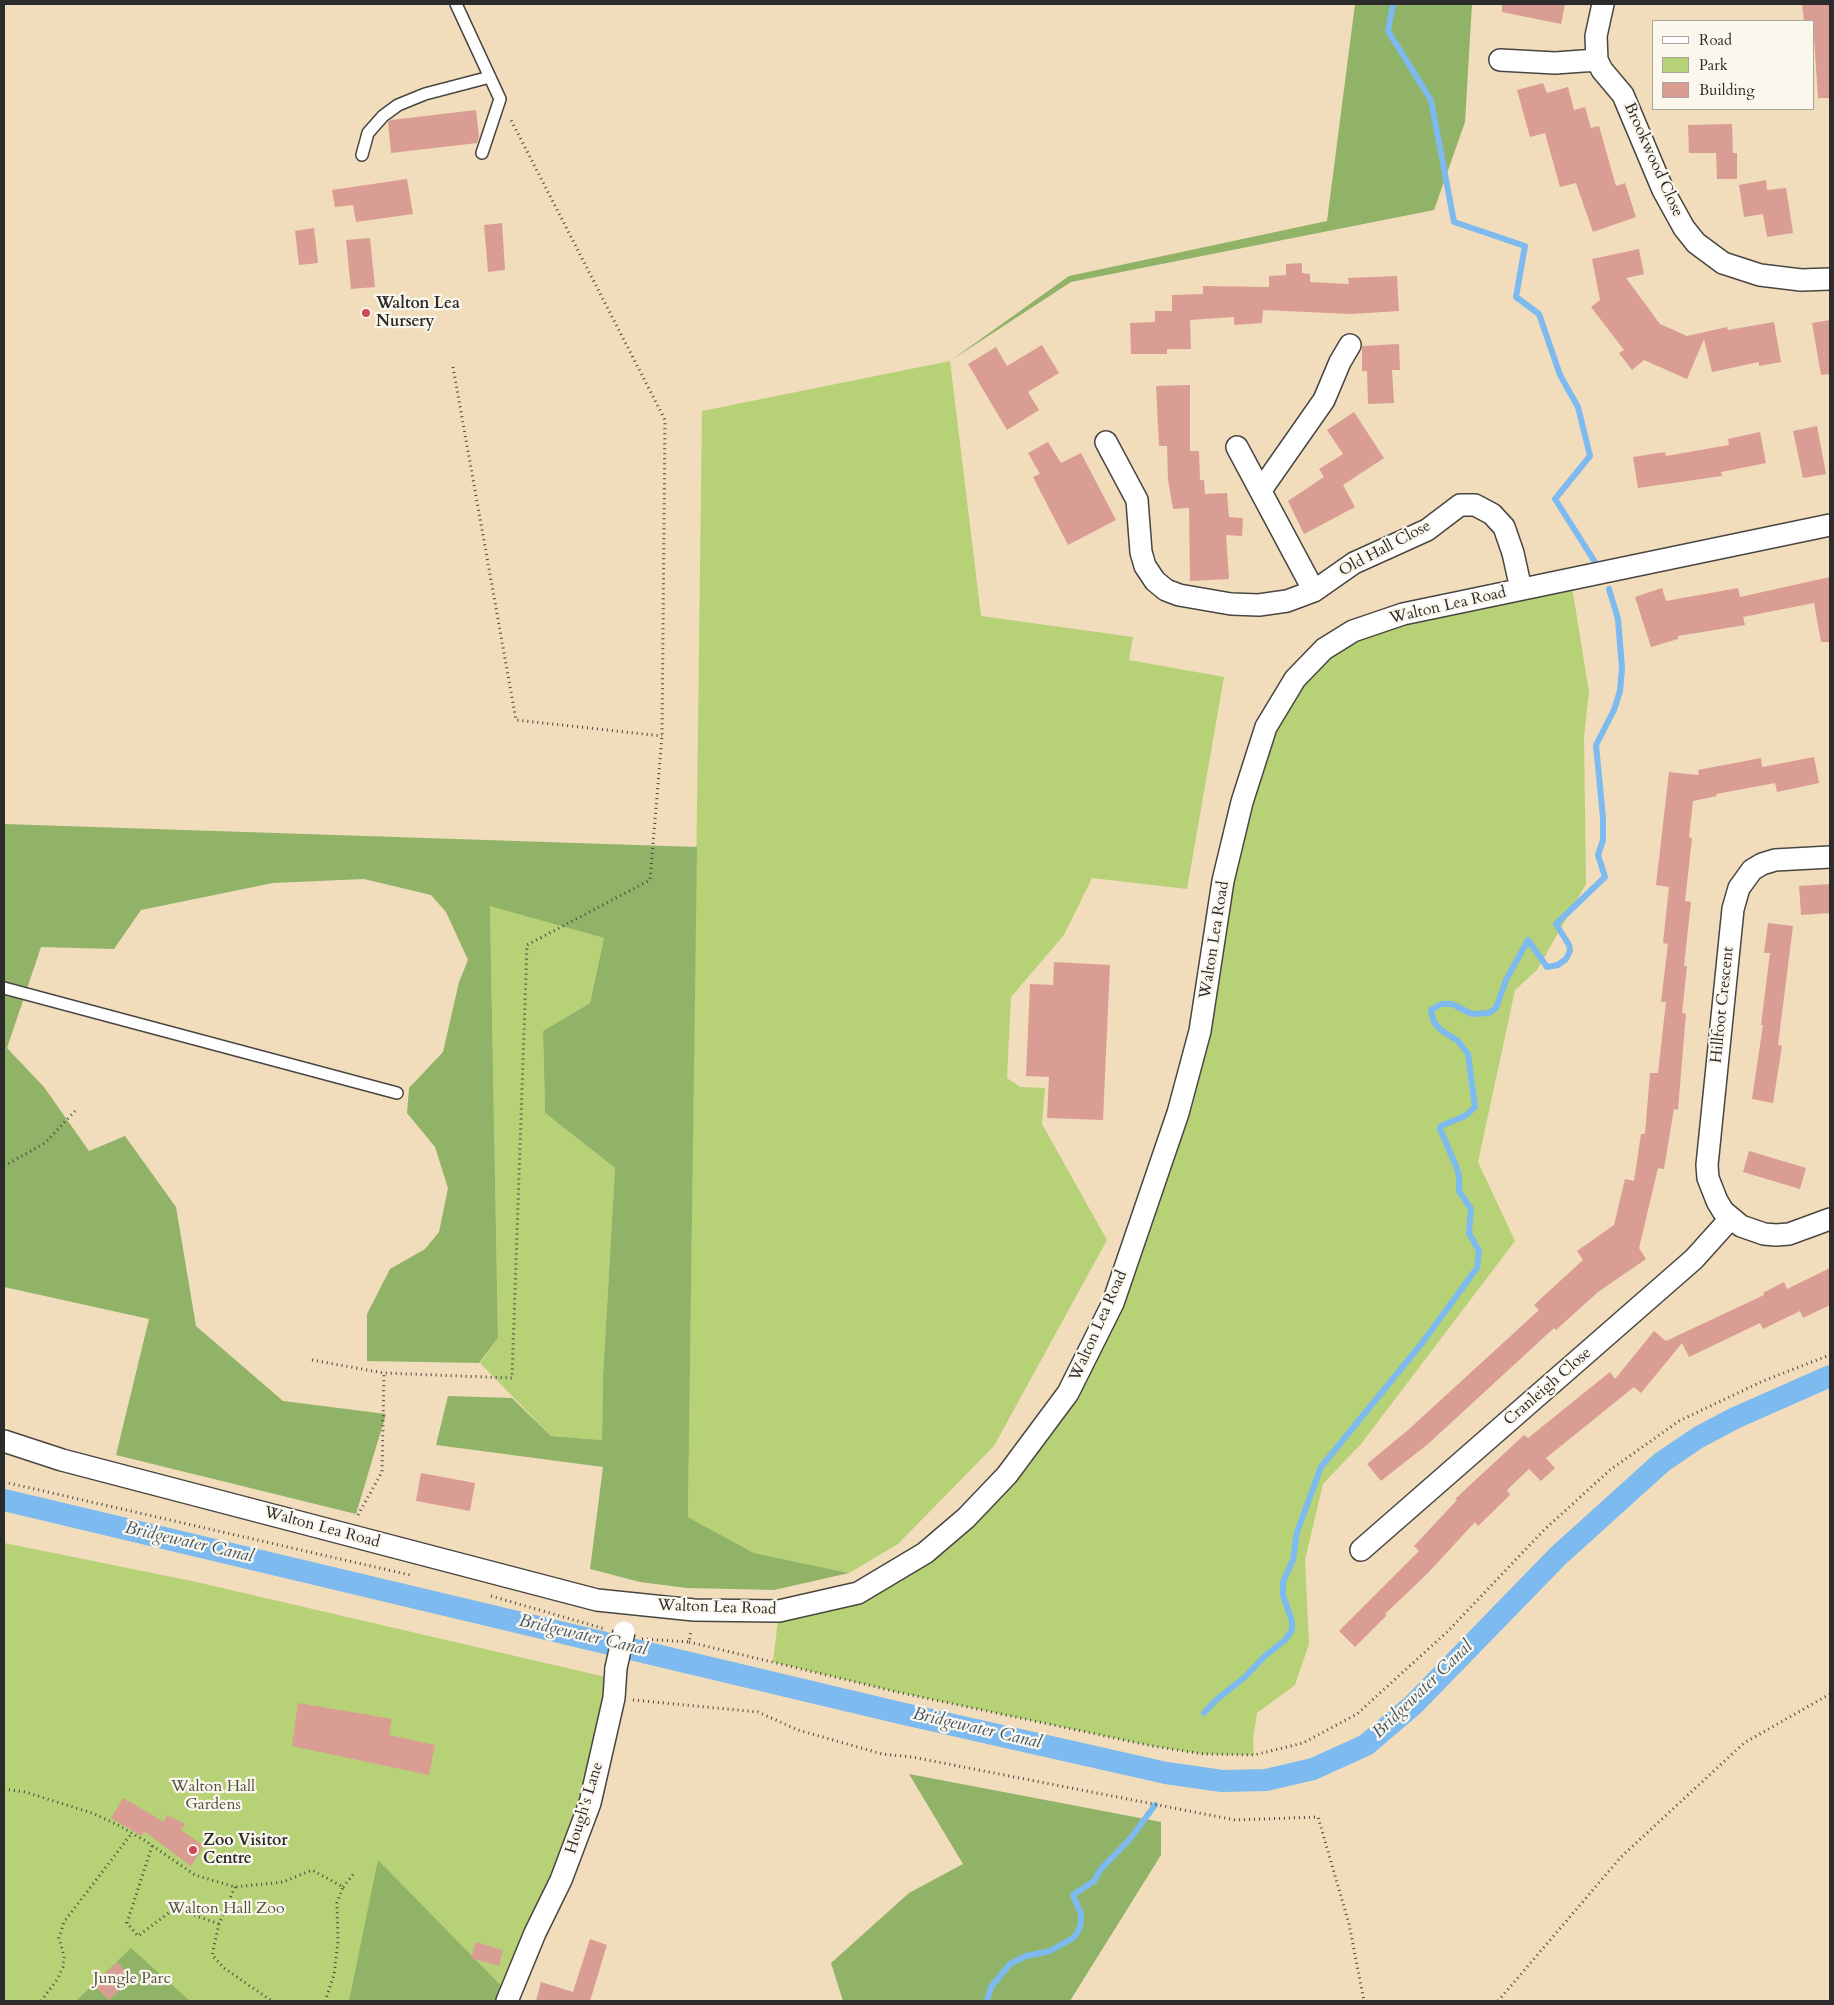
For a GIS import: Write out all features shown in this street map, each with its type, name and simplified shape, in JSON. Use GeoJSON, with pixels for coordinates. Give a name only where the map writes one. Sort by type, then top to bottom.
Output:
{"type":"FeatureCollection","features":[{"type":"Feature","properties":{"kind":"street"},"geometry":{"type":"LineString","coordinates":[[1500,60],[1555,63],[1597,60],[1596,36],[1604,4]]}},
{"type":"Feature","properties":{"kind":"street","name":"Brookwood Close"},"geometry":{"type":"LineString","coordinates":[[1597,60],[1602,70],[1623,95],[1663,190],[1684,228],[1696,242],[1723,262],[1760,275],[1801,280],[1830,279]]}},
{"type":"Feature","properties":{"kind":"street"},"geometry":{"type":"LineString","coordinates":[[1261,490],[1324,400],[1350,344]]}},
{"type":"Feature","properties":{"kind":"street","name":"Old Hall Close"},"geometry":{"type":"LineString","coordinates":[[1106,442],[1136,500],[1141,552],[1145,566],[1155,581],[1166,590],[1201,600],[1259,605],[1287,601],[1314,591],[1354,563],[1427,530],[1460,505],[1476,505],[1492,514],[1504,528],[1513,553],[1521,589]]}},
{"type":"Feature","properties":{"kind":"street"},"geometry":{"type":"LineString","coordinates":[[1237,447],[1314,591]]}},
{"type":"Feature","properties":{"kind":"street","name":"Walton Lea Road"},"geometry":{"type":"LineString","coordinates":[[4,1440],[62,1460],[566,1593],[629,1605],[694,1610],[779,1611],[858,1593],[925,1553],[966,1518],[1007,1475],[1068,1393],[1113,1303],[1178,1114],[1200,1031],[1223,881],[1242,802],[1266,727],[1295,679],[1324,649],[1353,631],[1403,614],[1830,525]]}},
{"type":"Feature","properties":{"kind":"street","name":"Hillfoot Crescent"},"geometry":{"type":"LineString","coordinates":[[1730,1219],[1723,1211],[1712,1190],[1707,1165],[1735,898],[1745,878],[1762,864],[1775,860],[1830,858]]}},
{"type":"Feature","properties":{"kind":"street"},"geometry":{"type":"LineString","coordinates":[[1730,1219],[1752,1231],[1776,1235],[1789,1234],[1830,1220]]}},
{"type":"Feature","properties":{"kind":"street","name":"Cranleigh Close"},"geometry":{"type":"LineString","coordinates":[[1361,1550],[1694,1259],[1730,1219]]}},
{"type":"Feature","properties":{"kind":"street","name":"Hough's Lane"},"geometry":{"type":"LineString","coordinates":[[507,2001],[561,1880],[590,1802],[614,1698],[616,1668],[629,1605]]}},
{"type":"Feature","properties":{"kind":"lane"},"geometry":{"type":"LineString","coordinates":[[456,4],[500,99],[482,153]]}},
{"type":"Feature","properties":{"kind":"lane"},"geometry":{"type":"LineString","coordinates":[[362,155],[368,133],[383,116],[398,105],[425,94],[490,77]]}},
{"type":"Feature","properties":{"kind":"lane"},"geometry":{"type":"LineString","coordinates":[[4,988],[397,1093]]}},
{"type":"Feature","properties":{"kind":"path"},"geometry":{"type":"LineString","coordinates":[[312,1360],[384,1373],[512,1378],[527,945],[650,880],[662,736],[666,420],[500,99]]}},
{"type":"Feature","properties":{"kind":"path"},"geometry":{"type":"LineString","coordinates":[[453,367],[516,720],[662,736]]}},
{"type":"Feature","properties":{"kind":"path"},"geometry":{"type":"LineString","coordinates":[[4,1166],[45,1143],[75,1111]]}},
{"type":"Feature","properties":{"kind":"path"},"geometry":{"type":"LineString","coordinates":[[482,1594],[622,1633],[689,1642],[897,1692],[1177,1750],[1203,1754],[1254,1755],[1303,1743],[1357,1714],[1447,1632],[1544,1530],[1610,1470],[1680,1421],[1763,1381],[1830,1355]]}},
{"type":"Feature","properties":{"kind":"path"},"geometry":{"type":"LineString","coordinates":[[347,1534],[382,1472],[384,1373]]}},
{"type":"Feature","properties":{"kind":"path"},"geometry":{"type":"LineString","coordinates":[[4,1482],[416,1576]]}},
{"type":"Feature","properties":{"kind":"path"},"geometry":{"type":"LineString","coordinates":[[689,1642],[694,1610]]}},
{"type":"Feature","properties":{"kind":"path"},"geometry":{"type":"LineString","coordinates":[[1498,2001],[1621,1857],[1744,1743],[1830,1694]]}},
{"type":"Feature","properties":{"kind":"path"},"geometry":{"type":"LineString","coordinates":[[637,1700],[758,1712],[798,1730],[882,1754],[912,1757],[1235,1820],[1318,1817],[1349,1924],[1364,2001]]}},
{"type":"Feature","properties":{"kind":"path"},"geometry":{"type":"LineString","coordinates":[[4,1789],[57,1801],[92,1813],[132,1833],[195,1876],[235,1887],[283,1882],[312,1870],[343,1887]]}},
{"type":"Feature","properties":{"kind":"path"},"geometry":{"type":"LineString","coordinates":[[41,2001],[57,1980],[63,1967],[64,1956],[59,1938],[64,1922],[132,1833]]}},
{"type":"Feature","properties":{"kind":"path"},"geometry":{"type":"LineString","coordinates":[[152,1846],[127,1923],[138,1936],[175,1908],[219,1924]]}},
{"type":"Feature","properties":{"kind":"path"},"geometry":{"type":"LineString","coordinates":[[325,2001],[334,1975],[338,1941],[337,1903],[343,1887],[355,1872]]}},
{"type":"Feature","properties":{"kind":"path"},"geometry":{"type":"LineString","coordinates":[[235,1887],[219,1924],[212,1955],[224,1968],[272,2001]]}},
{"type":"Feature","properties":{"kind":"green space"},"geometry":{"type":"Polygon","coordinates":[[[1355,4],[1472,4],[1465,122],[1434,210],[1071,282],[950,361],[1069,276],[1327,221],[1355,4]]]}},
{"type":"Feature","properties":{"kind":"green space"},"geometry":{"type":"Polygon","coordinates":[[[950,361],[981,616],[1133,637],[1129,660],[1224,677],[1187,889],[1092,878],[1064,935],[1011,997],[1007,1078],[1020,1087],[1045,1088],[1042,1124],[1107,1240],[994,1446],[898,1544],[849,1573],[754,1553],[688,1517],[702,411],[950,361]]]}},
{"type":"Feature","properties":{"kind":"green space"},"geometry":{"type":"Polygon","coordinates":[[[1568,579],[1573,593],[1589,692],[1584,736],[1586,884],[1537,970],[1515,990],[1478,1162],[1515,1241],[1361,1444],[1323,1484],[1305,1560],[1309,1644],[1295,1685],[1257,1713],[1253,1740],[1254,1755],[1203,1754],[1152,1746],[897,1692],[773,1662],[779,1611],[858,1593],[925,1553],[1068,1393],[1178,1113],[1242,802],[1295,679],[1353,631],[1568,579]]]}},
{"type":"Feature","properties":{"kind":"green space"},"geometry":{"type":"Polygon","coordinates":[[[4,824],[697,847],[688,1517],[754,1553],[849,1573],[774,1590],[687,1588],[640,1582],[590,1569],[603,1467],[436,1445],[448,1396],[512,1398],[551,1436],[602,1440],[603,1375],[615,1168],[545,1113],[543,1031],[590,1003],[604,938],[490,906],[498,1338],[479,1363],[367,1361],[367,1314],[390,1269],[425,1249],[439,1232],[448,1188],[435,1147],[407,1113],[409,1088],[443,1052],[459,982],[468,960],[446,912],[431,895],[364,879],[273,883],[141,910],[114,949],[41,947],[7,1048],[44,1087],[89,1151],[125,1136],[176,1207],[196,1326],[283,1401],[386,1414],[356,1514],[116,1455],[149,1319],[4,1287],[4,824]]]}},
{"type":"Feature","properties":{"kind":"green space"},"geometry":{"type":"Polygon","coordinates":[[[490,905],[604,938],[590,1003],[543,1031],[545,1113],[615,1168],[603,1375],[602,1440],[551,1436],[480,1363],[498,1338],[490,905]]]}},
{"type":"Feature","properties":{"kind":"green space","name":"Walton Hall Gardens"},"geometry":{"type":"Polygon","coordinates":[[[4,1543],[192,1581],[610,1678],[583,1803],[512,2001],[4,2001],[4,1543]]]}},
{"type":"Feature","properties":{"kind":"green space"},"geometry":{"type":"Polygon","coordinates":[[[909,1774],[1161,1822],[1161,1855],[1070,2001],[843,2001],[831,1963],[909,1893],[963,1864],[909,1774]]]}},
{"type":"Feature","properties":{"kind":"green space"},"geometry":{"type":"Polygon","coordinates":[[[378,1860],[513,1998],[512,2001],[349,2001],[378,1860]]]}},
{"type":"Feature","properties":{"kind":"green space","name":"Jungle Parc"},"geometry":{"type":"Polygon","coordinates":[[[131,1948],[190,2001],[76,2001],[131,1948]]]}},
{"type":"Feature","properties":{"kind":"building"},"geometry":{"type":"Polygon","coordinates":[[[1502,4],[1565,4],[1561,24],[1502,12],[1502,4]]]}},
{"type":"Feature","properties":{"kind":"building"},"geometry":{"type":"Polygon","coordinates":[[[1802,4],[1830,4],[1830,98],[1818,98],[1814,20],[1804,20],[1802,4]]]}},
{"type":"Feature","properties":{"kind":"building"},"geometry":{"type":"Polygon","coordinates":[[[1543,83],[1547,93],[1568,87],[1574,110],[1585,107],[1591,128],[1599,126],[1616,186],[1625,183],[1636,217],[1593,232],[1576,183],[1560,187],[1545,133],[1530,137],[1517,90],[1543,83]]]}},
{"type":"Feature","properties":{"kind":"building"},"geometry":{"type":"Polygon","coordinates":[[[476,110],[479,137],[477,143],[391,153],[388,122],[391,120],[476,110]]]}},
{"type":"Feature","properties":{"kind":"building"},"geometry":{"type":"Polygon","coordinates":[[[1732,124],[1733,153],[1737,153],[1737,179],[1717,179],[1716,153],[1689,153],[1688,125],[1732,124]]]}},
{"type":"Feature","properties":{"kind":"building"},"geometry":{"type":"Polygon","coordinates":[[[407,179],[413,214],[356,222],[353,205],[335,207],[332,190],[407,179]]]}},
{"type":"Feature","properties":{"kind":"building"},"geometry":{"type":"Polygon","coordinates":[[[1766,180],[1767,190],[1786,188],[1793,233],[1767,237],[1763,214],[1744,217],[1739,185],[1766,180]]]}},
{"type":"Feature","properties":{"kind":"building"},"geometry":{"type":"Polygon","coordinates":[[[502,223],[505,270],[488,272],[484,225],[502,223]]]}},
{"type":"Feature","properties":{"kind":"building"},"geometry":{"type":"Polygon","coordinates":[[[314,228],[318,263],[299,265],[295,231],[314,228]]]}},
{"type":"Feature","properties":{"kind":"building"},"geometry":{"type":"Polygon","coordinates":[[[370,238],[375,287],[351,289],[346,240],[370,238]]]}},
{"type":"Feature","properties":{"kind":"building"},"geometry":{"type":"Polygon","coordinates":[[[1639,249],[1644,274],[1626,278],[1660,324],[1687,336],[1727,327],[1728,330],[1774,322],[1781,362],[1759,366],[1759,362],[1712,372],[1704,339],[1687,379],[1644,360],[1632,370],[1619,353],[1624,350],[1591,307],[1600,300],[1592,259],[1639,249]]]}},
{"type":"Feature","properties":{"kind":"building"},"geometry":{"type":"Polygon","coordinates":[[[1302,263],[1302,273],[1310,274],[1310,282],[1349,284],[1348,278],[1397,276],[1399,311],[1351,314],[1263,310],[1262,323],[1234,325],[1234,317],[1190,320],[1191,349],[1167,349],[1167,354],[1131,354],[1130,323],[1155,322],[1155,311],[1172,311],[1172,295],[1203,294],[1203,286],[1269,287],[1269,276],[1286,275],[1286,264],[1302,263]]]}},
{"type":"Feature","properties":{"kind":"building"},"geometry":{"type":"Polygon","coordinates":[[[1830,320],[1830,374],[1821,375],[1812,323],[1830,320]]]}},
{"type":"Feature","properties":{"kind":"building"},"geometry":{"type":"Polygon","coordinates":[[[1399,344],[1400,370],[1392,370],[1394,403],[1368,404],[1367,371],[1362,371],[1362,346],[1399,344]]]}},
{"type":"Feature","properties":{"kind":"building"},"geometry":{"type":"Polygon","coordinates":[[[1042,345],[1059,373],[1028,392],[1039,410],[1007,430],[968,364],[996,347],[1007,366],[1042,345]]]}},
{"type":"Feature","properties":{"kind":"building"},"geometry":{"type":"Polygon","coordinates":[[[1190,385],[1190,451],[1199,451],[1200,480],[1204,480],[1205,494],[1227,493],[1229,517],[1243,518],[1242,536],[1226,535],[1229,579],[1190,581],[1189,508],[1173,509],[1168,480],[1167,446],[1159,446],[1156,386],[1190,385]]]}},
{"type":"Feature","properties":{"kind":"building"},"geometry":{"type":"Polygon","coordinates":[[[1354,412],[1384,458],[1343,485],[1355,507],[1304,534],[1288,501],[1324,477],[1319,469],[1343,454],[1327,430],[1354,412]]]}},
{"type":"Feature","properties":{"kind":"building"},"geometry":{"type":"Polygon","coordinates":[[[1817,426],[1826,474],[1803,478],[1793,431],[1817,426]]]}},
{"type":"Feature","properties":{"kind":"building"},"geometry":{"type":"Polygon","coordinates":[[[1760,432],[1766,463],[1721,472],[1722,476],[1638,488],[1633,457],[1665,452],[1666,456],[1729,445],[1728,439],[1760,432]]]}},
{"type":"Feature","properties":{"kind":"building"},"geometry":{"type":"Polygon","coordinates":[[[1048,442],[1061,463],[1081,453],[1116,520],[1068,545],[1033,477],[1040,474],[1028,453],[1048,442]]]}},
{"type":"Feature","properties":{"kind":"building"},"geometry":{"type":"Polygon","coordinates":[[[1830,577],[1830,642],[1821,642],[1814,603],[1743,617],[1745,625],[1678,636],[1678,639],[1651,647],[1635,597],[1662,588],[1666,601],[1738,588],[1740,597],[1830,577]]]}},
{"type":"Feature","properties":{"kind":"building"},"geometry":{"type":"Polygon","coordinates":[[[1814,757],[1819,783],[1777,792],[1775,783],[1716,794],[1717,796],[1693,801],[1689,837],[1692,838],[1685,901],[1691,902],[1684,966],[1687,966],[1682,1013],[1686,1014],[1678,1110],[1674,1109],[1664,1169],[1658,1168],[1639,1248],[1646,1259],[1598,1292],[1556,1330],[1554,1328],[1428,1444],[1381,1481],[1367,1464],[1408,1430],[1539,1310],[1534,1305],[1583,1260],[1577,1251],[1614,1225],[1625,1179],[1634,1181],[1641,1134],[1645,1134],[1650,1073],[1658,1073],[1666,1002],[1661,1002],[1668,944],[1663,943],[1669,887],[1656,885],[1669,772],[1699,775],[1698,770],[1761,758],[1762,767],[1814,757]]]}},
{"type":"Feature","properties":{"kind":"building"},"geometry":{"type":"Polygon","coordinates":[[[1830,884],[1830,913],[1801,915],[1799,886],[1830,884]]]}},
{"type":"Feature","properties":{"kind":"building"},"geometry":{"type":"Polygon","coordinates":[[[1768,923],[1793,926],[1778,1045],[1782,1046],[1773,1103],[1752,1099],[1763,1025],[1761,1025],[1770,953],[1764,953],[1768,923]]]}},
{"type":"Feature","properties":{"kind":"building"},"geometry":{"type":"Polygon","coordinates":[[[1054,962],[1110,965],[1103,1120],[1047,1118],[1049,1077],[1026,1076],[1030,984],[1053,985],[1054,962]]]}},
{"type":"Feature","properties":{"kind":"building"},"geometry":{"type":"Polygon","coordinates":[[[1749,1151],[1806,1168],[1800,1189],[1743,1172],[1749,1151]]]}},
{"type":"Feature","properties":{"kind":"building"},"geometry":{"type":"Polygon","coordinates":[[[1830,1268],[1830,1305],[1803,1318],[1800,1311],[1763,1329],[1760,1323],[1689,1357],[1682,1343],[1641,1393],[1634,1387],[1546,1458],[1555,1468],[1541,1481],[1529,1469],[1507,1490],[1510,1495],[1478,1526],[1475,1522],[1355,1647],[1339,1631],[1419,1551],[1414,1546],[1457,1500],[1455,1499],[1524,1435],[1528,1438],[1610,1372],[1615,1379],[1654,1331],[1666,1341],[1764,1295],[1763,1293],[1784,1282],[1787,1289],[1830,1268]]]}},
{"type":"Feature","properties":{"kind":"building"},"geometry":{"type":"Polygon","coordinates":[[[421,1473],[475,1483],[470,1511],[416,1501],[421,1473]]]}},
{"type":"Feature","properties":{"kind":"building"},"geometry":{"type":"Polygon","coordinates":[[[298,1703],[392,1719],[389,1735],[435,1745],[429,1775],[292,1746],[298,1703]]]}},
{"type":"Feature","properties":{"kind":"building"},"geometry":{"type":"Polygon","coordinates":[[[123,1798],[164,1822],[167,1815],[185,1824],[181,1830],[204,1846],[191,1866],[144,1831],[142,1836],[111,1818],[123,1798]]]}},
{"type":"Feature","properties":{"kind":"building"},"geometry":{"type":"Polygon","coordinates":[[[590,1939],[607,1945],[590,2001],[536,2001],[541,1982],[573,1992],[590,1939]]]}},
{"type":"Feature","properties":{"kind":"building"},"geometry":{"type":"Polygon","coordinates":[[[476,1942],[503,1950],[499,1966],[471,1958],[476,1942]]]}},
{"type":"Feature","properties":{"kind":"building"},"geometry":{"type":"Polygon","coordinates":[[[117,1962],[132,1978],[109,2000],[94,1985],[117,1962]]]}},
{"type":"Feature","properties":{"kind":"waterway"},"geometry":{"type":"LineString","coordinates":[[1393,4],[1388,31],[1431,100],[1454,222],[1525,246],[1516,297],[1539,314],[1560,375],[1578,407],[1590,456],[1555,499],[1595,562]]}},
{"type":"Feature","properties":{"kind":"waterway"},"geometry":{"type":"LineString","coordinates":[[1204,1713],[1216,1700],[1245,1677],[1265,1656],[1285,1640],[1292,1630],[1292,1621],[1283,1595],[1283,1582],[1293,1560],[1297,1532],[1321,1467],[1422,1343],[1477,1268],[1479,1251],[1469,1233],[1471,1209],[1459,1191],[1459,1176],[1456,1166],[1440,1129],[1441,1126],[1465,1116],[1475,1107],[1468,1054],[1458,1041],[1441,1030],[1434,1022],[1431,1010],[1441,1004],[1452,1004],[1472,1014],[1489,1013],[1496,1008],[1506,980],[1528,940],[1547,967],[1558,965],[1566,959],[1570,951],[1569,945],[1556,924],[1605,877],[1598,855],[1603,840],[1603,818],[1596,745],[1614,710],[1620,691],[1622,668],[1618,619],[1609,589]]}},
{"type":"Feature","properties":{"kind":"waterway","name":"Bridgewater Canal"},"geometry":{"type":"LineString","coordinates":[[4,1500],[900,1713],[1166,1773],[1222,1781],[1266,1780],[1313,1769],[1366,1745],[1413,1705],[1558,1556],[1662,1462],[1699,1437],[1735,1418],[1830,1376]]}},
{"type":"Feature","properties":{"kind":"waterway"},"geometry":{"type":"LineString","coordinates":[[987,2001],[991,1987],[1010,1964],[1026,1956],[1050,1951],[1073,1938],[1079,1930],[1081,1921],[1081,1914],[1073,1895],[1094,1881],[1101,1869],[1130,1839],[1155,1805]]}},
{"type":"Feature","properties":{"kind":"place","name":"Walton Lea Nursery"},"geometry":{"type":"Point","coordinates":[366,313]}},
{"type":"Feature","properties":{"kind":"place","name":"Zoo Visitor Centre"},"geometry":{"type":"Point","coordinates":[193,1850]}},
{"type":"Feature","properties":{"kind":"park label","name":"Walton Hall Zoo"},"geometry":{"type":"Point","coordinates":[226,1909]}}]}
